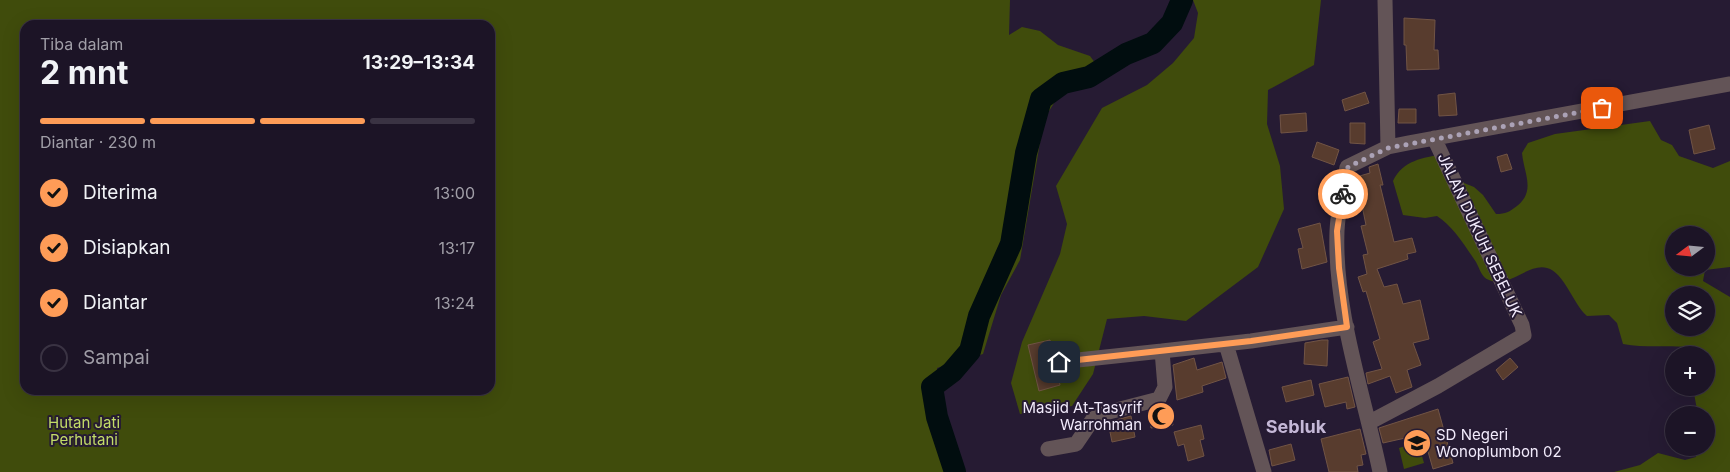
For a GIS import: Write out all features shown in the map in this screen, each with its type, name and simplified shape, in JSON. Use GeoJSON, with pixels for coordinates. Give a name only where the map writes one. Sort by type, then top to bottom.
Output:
{"type":"FeatureCollection","features":[{"type":"Feature","properties":{"kind":"street"},"geometry":{"type":"LineString","coordinates":[[1385,0],[1388,148]]}},
{"type":"Feature","properties":{"kind":"street","name":"JALAN DUKUH SEBELUK"},"geometry":{"type":"LineString","coordinates":[[1380,472],[1347,327],[1339,268],[1337,231],[1348,167],[1353,162],[1388,148],[1434,138],[1730,84]]}},
{"type":"Feature","properties":{"kind":"street","name":"JALAN DUKUH SEBELUK"},"geometry":{"type":"LineString","coordinates":[[1370,422],[1438,386],[1524,335],[1522,325],[1434,138]]}},
{"type":"Feature","properties":{"kind":"street"},"geometry":{"type":"LineString","coordinates":[[1059,362],[1226,344],[1347,327]]}},
{"type":"Feature","properties":{"kind":"street"},"geometry":{"type":"LineString","coordinates":[[1226,344],[1264,472]]}},
{"type":"Feature","properties":{"kind":"street"},"geometry":{"type":"LineString","coordinates":[[1048,449],[1076,444],[1093,419],[1100,414],[1160,400],[1165,387],[1162,351]]}},
{"type":"Feature","properties":{"kind":"green space","name":"Hutan Jati Perhutani"},"geometry":{"type":"Polygon","coordinates":[[[0,0],[1010,0],[1009,35],[1022,27],[1040,31],[1058,45],[1090,56],[1106,78],[1061,92],[1044,119],[1020,260],[1001,295],[983,354],[937,368],[947,418],[966,472],[0,472],[0,0]]]}},
{"type":"Feature","properties":{"kind":"green space"},"geometry":{"type":"Polygon","coordinates":[[[1193,0],[1321,0],[1314,65],[1268,90],[1267,124],[1280,166],[1284,209],[1258,267],[1186,321],[1144,316],[1107,319],[1093,374],[1072,406],[1020,414],[1011,383],[1022,342],[1060,254],[1067,224],[1056,186],[1102,108],[1147,85],[1173,63],[1194,38],[1198,13],[1193,0]]]}},
{"type":"Feature","properties":{"kind":"green space"},"geometry":{"type":"Polygon","coordinates":[[[1650,121],[1661,140],[1672,145],[1679,156],[1713,168],[1730,161],[1730,267],[1715,269],[1715,226],[1665,226],[1665,276],[1704,276],[1703,281],[1711,286],[1665,286],[1665,336],[1715,336],[1715,288],[1730,297],[1730,472],[1614,472],[1640,465],[1658,453],[1685,460],[1696,456],[1715,456],[1715,406],[1696,406],[1694,396],[1715,396],[1715,346],[1639,346],[1623,344],[1617,323],[1609,315],[1587,316],[1553,271],[1540,267],[1503,281],[1496,282],[1486,279],[1458,237],[1443,220],[1437,216],[1425,218],[1403,215],[1393,181],[1397,174],[1402,168],[1414,161],[1443,154],[1464,183],[1474,187],[1483,195],[1496,214],[1509,211],[1523,200],[1526,194],[1527,182],[1522,153],[1528,143],[1555,134],[1650,121]]]}},
{"type":"Feature","properties":{"kind":"green space"},"geometry":{"type":"Polygon","coordinates":[[[1418,442],[1424,463],[1404,469],[1399,448],[1418,442]]]}},
{"type":"Feature","properties":{"kind":"building"},"geometry":{"type":"Polygon","coordinates":[[[1404,18],[1435,20],[1434,50],[1438,50],[1439,69],[1407,70],[1406,45],[1404,45],[1404,18]]]}},
{"type":"Feature","properties":{"kind":"building"},"geometry":{"type":"Polygon","coordinates":[[[1365,92],[1369,103],[1345,111],[1342,100],[1365,92]]]}},
{"type":"Feature","properties":{"kind":"building"},"geometry":{"type":"Polygon","coordinates":[[[1455,93],[1457,115],[1439,116],[1438,95],[1455,93]]]}},
{"type":"Feature","properties":{"kind":"building"},"geometry":{"type":"Polygon","coordinates":[[[1399,109],[1416,109],[1416,123],[1398,123],[1399,109]]]}},
{"type":"Feature","properties":{"kind":"building"},"geometry":{"type":"Polygon","coordinates":[[[1306,113],[1307,131],[1281,133],[1280,115],[1306,113]]]}},
{"type":"Feature","properties":{"kind":"building"},"geometry":{"type":"Polygon","coordinates":[[[1350,123],[1365,123],[1365,144],[1350,143],[1350,123]]]}},
{"type":"Feature","properties":{"kind":"building"},"geometry":{"type":"Polygon","coordinates":[[[1709,125],[1715,149],[1694,154],[1689,130],[1709,125]]]}},
{"type":"Feature","properties":{"kind":"building"},"geometry":{"type":"Polygon","coordinates":[[[1317,142],[1339,150],[1334,165],[1312,157],[1317,142]]]}},
{"type":"Feature","properties":{"kind":"building"},"geometry":{"type":"Polygon","coordinates":[[[1507,154],[1512,169],[1501,172],[1497,157],[1507,154]]]}},
{"type":"Feature","properties":{"kind":"building"},"geometry":{"type":"Polygon","coordinates":[[[1378,164],[1383,185],[1380,185],[1394,242],[1412,238],[1416,252],[1407,254],[1408,259],[1377,269],[1384,287],[1397,284],[1403,304],[1420,300],[1429,339],[1413,343],[1421,365],[1407,370],[1412,387],[1396,393],[1390,376],[1368,384],[1366,373],[1382,369],[1373,342],[1380,339],[1366,291],[1363,292],[1358,277],[1367,274],[1363,255],[1368,254],[1361,226],[1366,225],[1356,177],[1370,173],[1369,167],[1378,164]]]}},
{"type":"Feature","properties":{"kind":"building"},"geometry":{"type":"Polygon","coordinates":[[[1320,223],[1327,262],[1302,269],[1298,249],[1303,248],[1298,229],[1320,223]]]}},
{"type":"Feature","properties":{"kind":"building"},"geometry":{"type":"Polygon","coordinates":[[[1050,340],[1053,355],[1050,363],[1057,371],[1060,385],[1039,391],[1028,345],[1050,340]]]}},
{"type":"Feature","properties":{"kind":"building"},"geometry":{"type":"Polygon","coordinates":[[[1328,340],[1327,366],[1304,364],[1305,343],[1328,340]]]}},
{"type":"Feature","properties":{"kind":"building"},"geometry":{"type":"Polygon","coordinates":[[[1194,358],[1197,370],[1222,362],[1226,378],[1202,386],[1203,392],[1177,400],[1173,365],[1194,358]]]}},
{"type":"Feature","properties":{"kind":"building"},"geometry":{"type":"Polygon","coordinates":[[[1510,358],[1518,367],[1503,380],[1496,370],[1510,358]]]}},
{"type":"Feature","properties":{"kind":"building"},"geometry":{"type":"Polygon","coordinates":[[[1348,377],[1355,407],[1347,409],[1346,402],[1325,407],[1319,384],[1348,377]]]}},
{"type":"Feature","properties":{"kind":"building"},"geometry":{"type":"Polygon","coordinates":[[[1311,380],[1314,395],[1286,402],[1282,387],[1311,380]]]}},
{"type":"Feature","properties":{"kind":"building","name":"Masjid At-Tasyrif Warrohman"},"geometry":{"type":"Polygon","coordinates":[[[1170,405],[1173,425],[1151,428],[1149,411],[1170,405]]]}},
{"type":"Feature","properties":{"kind":"building"},"geometry":{"type":"Polygon","coordinates":[[[1438,409],[1453,463],[1433,469],[1423,434],[1383,443],[1379,428],[1438,409]]]}},
{"type":"Feature","properties":{"kind":"building"},"geometry":{"type":"Polygon","coordinates":[[[1131,416],[1135,437],[1112,442],[1108,422],[1131,416]]]}},
{"type":"Feature","properties":{"kind":"building"},"geometry":{"type":"Polygon","coordinates":[[[1201,425],[1204,439],[1200,440],[1204,456],[1188,461],[1184,444],[1178,446],[1174,432],[1201,425]]]}},
{"type":"Feature","properties":{"kind":"building"},"geometry":{"type":"Polygon","coordinates":[[[1360,429],[1366,454],[1361,455],[1363,465],[1357,466],[1358,472],[1329,472],[1321,439],[1360,429]]]}},
{"type":"Feature","properties":{"kind":"building"},"geometry":{"type":"Polygon","coordinates":[[[1291,444],[1295,460],[1272,466],[1269,450],[1291,444]]]}},
{"type":"Feature","properties":{"kind":"waterway"},"geometry":{"type":"LineString","coordinates":[[955,472],[937,417],[932,387],[952,372],[970,351],[979,316],[1011,244],[1026,153],[1041,99],[1063,83],[1089,77],[1126,54],[1153,43],[1172,23],[1182,0]]}},
{"type":"Feature","properties":{"kind":"way so far"},"geometry":{"type":"LineString","coordinates":[[1343,194],[1348,167],[1353,162],[1388,148],[1602,108]]}},
{"type":"Feature","properties":{"kind":"place","name":"Masjid At-Tasyrif Warrohman"},"geometry":{"type":"Point","coordinates":[1161,416]}},
{"type":"Feature","properties":{"kind":"place","name":"SD Negeri Wonoplumbon 02"},"geometry":{"type":"Point","coordinates":[1417,443]}},
{"type":"Feature","properties":{"kind":"district","name":"Sebluk"},"geometry":{"type":"Point","coordinates":[1296,426]}},
{"type":"Feature","properties":{"kind":"route"},"geometry":{"type":"LineString","coordinates":[[1059,362],[1251,341],[1347,327],[1339,268],[1337,231],[1343,194]]}}]}
